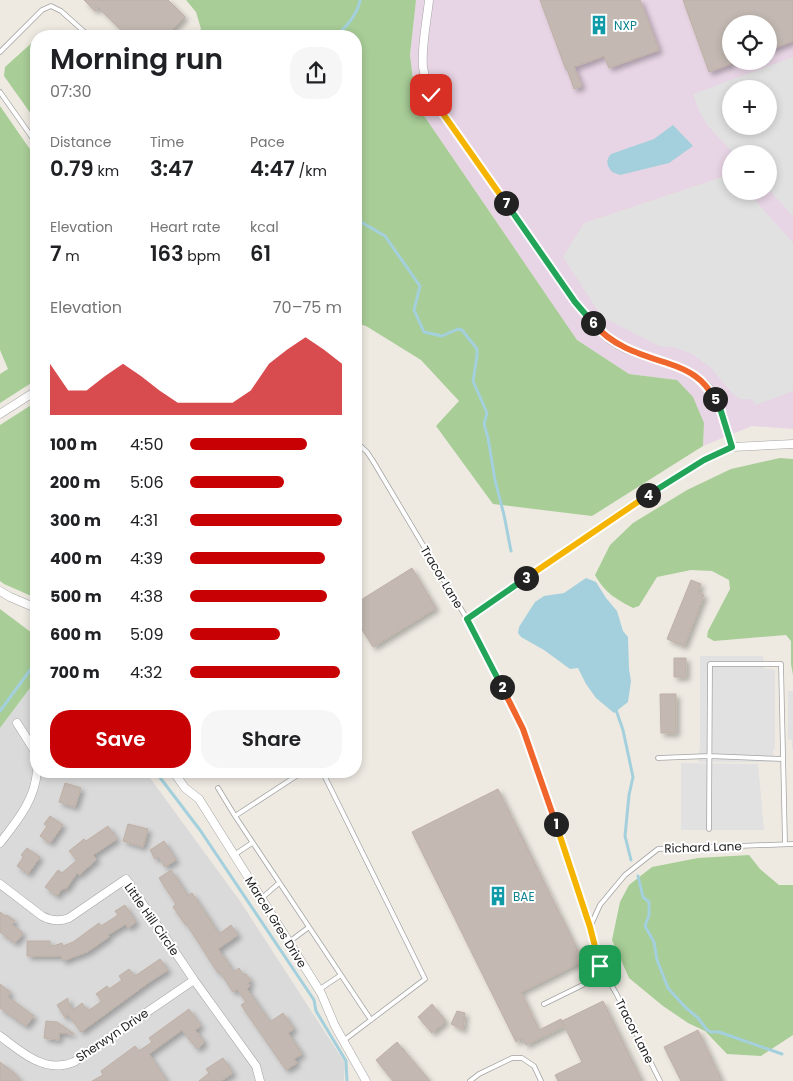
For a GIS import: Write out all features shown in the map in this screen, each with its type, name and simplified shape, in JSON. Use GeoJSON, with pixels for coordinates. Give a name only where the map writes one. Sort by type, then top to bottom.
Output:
{"type":"FeatureCollection","features":[{"type":"Feature","properties":{"kind":"street"},"geometry":{"type":"LineString","coordinates":[[429,0],[423,49],[423,66],[428,88],[439,108],[575,302],[598,330],[612,342],[631,351],[694,374],[708,388],[720,408],[732,447]]}},
{"type":"Feature","properties":{"kind":"street"},"geometry":{"type":"LineString","coordinates":[[0,414],[30,395]]}},
{"type":"Feature","properties":{"kind":"street"},"geometry":{"type":"LineString","coordinates":[[467,619],[634,504],[704,460],[732,447],[793,444]]}},
{"type":"Feature","properties":{"kind":"street"},"geometry":{"type":"LineString","coordinates":[[0,592],[30,605]]}},
{"type":"Feature","properties":{"kind":"street"},"geometry":{"type":"LineString","coordinates":[[16,723],[30,744]]}},
{"type":"Feature","properties":{"kind":"street"},"geometry":{"type":"LineString","coordinates":[[0,843],[24,812],[32,796],[36,778]]}},
{"type":"Feature","properties":{"kind":"street","name":"Marcel Gres Drive"},"geometry":{"type":"LineString","coordinates":[[178,778],[185,788],[199,799],[319,989],[335,1026],[366,1081]]}},
{"type":"Feature","properties":{"kind":"street","name":"Little Hill Circle"},"geometry":{"type":"LineString","coordinates":[[0,884],[42,916],[55,921],[69,918],[126,879],[194,980],[256,1066],[260,1081]]}},
{"type":"Feature","properties":{"kind":"street","name":"Sherwyn Drive"},"geometry":{"type":"LineString","coordinates":[[0,1036],[35,1060],[50,1065],[63,1065],[74,1062],[194,980]]}},
{"type":"Feature","properties":{"kind":"lane"},"geometry":{"type":"LineString","coordinates":[[0,52],[42,10],[51,6],[61,11],[82,30]]}},
{"type":"Feature","properties":{"kind":"lane"},"geometry":{"type":"LineString","coordinates":[[0,92],[30,135]]}},
{"type":"Feature","properties":{"kind":"lane","name":"Tracor Lane"},"geometry":{"type":"LineString","coordinates":[[362,447],[367,452],[467,619],[523,729],[590,927],[600,966],[616,993],[660,1081]]}},
{"type":"Feature","properties":{"kind":"lane"},"geometry":{"type":"LineString","coordinates":[[709,829],[710,664],[781,664],[785,844]]}},
{"type":"Feature","properties":{"kind":"lane"},"geometry":{"type":"LineString","coordinates":[[658,758],[709,756],[783,758]]}},
{"type":"Feature","properties":{"kind":"lane"},"geometry":{"type":"LineString","coordinates":[[235,816],[294,778]]}},
{"type":"Feature","properties":{"kind":"lane"},"geometry":{"type":"LineString","coordinates":[[325,778],[425,979],[343,1040]]}},
{"type":"Feature","properties":{"kind":"lane"},"geometry":{"type":"LineString","coordinates":[[218,788],[252,843],[370,1020]]}},
{"type":"Feature","properties":{"kind":"lane"},"geometry":{"type":"LineString","coordinates":[[234,855],[252,843]]}},
{"type":"Feature","properties":{"kind":"lane","name":"Richard Lane"},"geometry":{"type":"LineString","coordinates":[[590,927],[600,905],[625,875],[658,849],[793,844]]}},
{"type":"Feature","properties":{"kind":"lane"},"geometry":{"type":"LineString","coordinates":[[261,898],[279,883]]}},
{"type":"Feature","properties":{"kind":"lane"},"geometry":{"type":"LineString","coordinates":[[289,942],[309,927]]}},
{"type":"Feature","properties":{"kind":"lane"},"geometry":{"type":"LineString","coordinates":[[544,1004],[605,974]]}},
{"type":"Feature","properties":{"kind":"lane"},"geometry":{"type":"LineString","coordinates":[[319,989],[341,975]]}},
{"type":"Feature","properties":{"kind":"lane"},"geometry":{"type":"LineString","coordinates":[[470,1081],[479,1074],[512,1058],[522,1058],[534,1066],[541,1081]]}},
{"type":"Feature","properties":{"kind":"shaded area"},"geometry":{"type":"Polygon","coordinates":[[[416,0],[793,0],[793,429],[752,426],[703,446],[704,423],[677,380],[629,374],[577,340],[416,104],[410,55],[416,0]]]}},
{"type":"Feature","properties":{"kind":"shaded area"},"geometry":{"type":"Polygon","coordinates":[[[793,57],[793,216],[777,199],[777,145],[726,145],[708,126],[699,111],[693,94],[722,83],[722,135],[777,135],[777,80],[731,80],[758,70],[777,70],[777,63],[793,57]]]}},
{"type":"Feature","properties":{"kind":"shaded area"},"geometry":{"type":"Polygon","coordinates":[[[722,177],[722,200],[755,200],[793,243],[793,391],[756,405],[751,399],[740,399],[733,394],[710,367],[692,354],[676,348],[659,346],[602,317],[563,257],[584,223],[722,177]]]}},
{"type":"Feature","properties":{"kind":"shaded area"},"geometry":{"type":"Polygon","coordinates":[[[700,656],[763,656],[764,668],[775,670],[774,762],[698,762],[700,744],[700,656]]]}},
{"type":"Feature","properties":{"kind":"shaded area"},"geometry":{"type":"Polygon","coordinates":[[[30,688],[30,778],[150,778],[240,901],[345,1063],[344,1081],[0,1081],[0,728],[30,688]]]}},
{"type":"Feature","properties":{"kind":"shaded area"},"geometry":{"type":"Polygon","coordinates":[[[788,691],[793,691],[793,749],[792,740],[788,739],[788,691]]]}},
{"type":"Feature","properties":{"kind":"shaded area"},"geometry":{"type":"Polygon","coordinates":[[[681,763],[758,764],[764,830],[681,830],[681,763]]]}},
{"type":"Feature","properties":{"kind":"green space"},"geometry":{"type":"Polygon","coordinates":[[[186,0],[416,0],[410,55],[416,104],[577,340],[629,374],[677,380],[693,397],[704,423],[703,446],[592,516],[493,504],[436,426],[459,401],[421,360],[362,325],[362,30],[200,30],[196,12],[186,0]]]}},
{"type":"Feature","properties":{"kind":"green space"},"geometry":{"type":"Polygon","coordinates":[[[30,44],[30,113],[4,76],[5,67],[30,44]]]}},
{"type":"Feature","properties":{"kind":"green space"},"geometry":{"type":"Polygon","coordinates":[[[0,106],[30,149],[30,384],[0,403],[0,374],[8,369],[0,350],[0,106]]]}},
{"type":"Feature","properties":{"kind":"green space"},"geometry":{"type":"Polygon","coordinates":[[[30,406],[30,595],[0,581],[0,425],[30,406]]]}},
{"type":"Feature","properties":{"kind":"green space"},"geometry":{"type":"Polygon","coordinates":[[[780,458],[793,459],[793,675],[791,641],[786,635],[714,641],[707,637],[708,631],[730,589],[729,580],[712,571],[691,570],[657,577],[639,606],[633,608],[611,595],[595,575],[610,545],[633,523],[687,490],[731,469],[780,458]]]}},
{"type":"Feature","properties":{"kind":"green space"},"geometry":{"type":"Polygon","coordinates":[[[0,609],[30,632],[30,688],[0,728],[0,609]]]}},
{"type":"Feature","properties":{"kind":"green space"},"geometry":{"type":"Polygon","coordinates":[[[749,855],[760,869],[779,885],[793,885],[793,1035],[761,1056],[727,1054],[705,1031],[688,1023],[663,1006],[629,978],[612,940],[620,902],[629,885],[652,867],[698,858],[749,855]]]}},
{"type":"Feature","properties":{"kind":"water"},"geometry":{"type":"Polygon","coordinates":[[[673,125],[693,146],[669,163],[620,175],[612,172],[607,163],[611,154],[654,139],[673,125]]]}},
{"type":"Feature","properties":{"kind":"water"},"geometry":{"type":"Polygon","coordinates":[[[586,578],[596,582],[617,611],[623,631],[628,637],[631,681],[628,702],[614,713],[596,698],[578,668],[570,669],[544,650],[521,637],[518,633],[519,627],[535,602],[544,596],[564,593],[586,578]]]}},
{"type":"Feature","properties":{"kind":"building"},"geometry":{"type":"Polygon","coordinates":[[[84,0],[168,0],[185,17],[172,30],[121,30],[98,7],[95,11],[84,0]]]}},
{"type":"Feature","properties":{"kind":"building","name":"NXP"},"geometry":{"type":"Polygon","coordinates":[[[540,0],[640,0],[659,50],[609,68],[604,56],[574,67],[582,86],[574,89],[540,0]]]}},
{"type":"Feature","properties":{"kind":"building"},"geometry":{"type":"Polygon","coordinates":[[[683,0],[793,0],[793,41],[777,47],[777,15],[722,15],[722,67],[709,72],[683,0]]]}},
{"type":"Feature","properties":{"kind":"building"},"geometry":{"type":"Polygon","coordinates":[[[412,568],[436,608],[373,647],[362,630],[362,599],[412,568]]]}},
{"type":"Feature","properties":{"kind":"building"},"geometry":{"type":"Polygon","coordinates":[[[691,580],[701,584],[698,592],[704,595],[684,646],[667,639],[691,580]]]}},
{"type":"Feature","properties":{"kind":"building"},"geometry":{"type":"Polygon","coordinates":[[[674,658],[686,658],[686,677],[674,677],[674,658]]]}},
{"type":"Feature","properties":{"kind":"building"},"geometry":{"type":"Polygon","coordinates":[[[660,694],[676,694],[676,733],[661,733],[660,694]]]}},
{"type":"Feature","properties":{"kind":"building"},"geometry":{"type":"Polygon","coordinates":[[[65,783],[81,788],[75,807],[59,802],[65,783]]]}},
{"type":"Feature","properties":{"kind":"building","name":"BAE"},"geometry":{"type":"Polygon","coordinates":[[[498,789],[583,961],[521,992],[539,1030],[561,1019],[564,1026],[526,1045],[522,1038],[516,1042],[412,832],[498,789]]]}},
{"type":"Feature","properties":{"kind":"building"},"geometry":{"type":"Polygon","coordinates":[[[50,816],[63,825],[50,843],[40,836],[47,826],[44,824],[50,816]]]}},
{"type":"Feature","properties":{"kind":"building"},"geometry":{"type":"Polygon","coordinates":[[[128,824],[148,829],[143,847],[123,841],[128,824]]]}},
{"type":"Feature","properties":{"kind":"building"},"geometry":{"type":"Polygon","coordinates":[[[108,826],[117,839],[93,855],[97,859],[79,875],[77,873],[66,889],[62,889],[57,896],[45,887],[58,870],[62,873],[77,860],[69,851],[84,839],[86,841],[108,826]]]}},
{"type":"Feature","properties":{"kind":"building"},"geometry":{"type":"Polygon","coordinates":[[[164,841],[176,860],[165,867],[159,857],[155,859],[150,850],[164,841]]]}},
{"type":"Feature","properties":{"kind":"building"},"geometry":{"type":"Polygon","coordinates":[[[27,848],[40,857],[28,874],[17,866],[22,859],[23,856],[21,855],[27,848]]]}},
{"type":"Feature","properties":{"kind":"building"},"geometry":{"type":"Polygon","coordinates":[[[171,870],[188,896],[192,893],[219,934],[231,925],[238,935],[218,949],[234,972],[239,968],[243,975],[246,974],[251,981],[248,983],[250,986],[247,989],[270,1022],[283,1013],[294,1029],[288,1033],[302,1054],[294,1059],[297,1063],[286,1070],[241,1005],[246,1002],[237,989],[233,992],[220,972],[218,973],[186,923],[173,907],[176,904],[159,878],[171,870]]]}},
{"type":"Feature","properties":{"kind":"building"},"geometry":{"type":"Polygon","coordinates":[[[125,905],[136,922],[128,928],[126,924],[121,927],[87,952],[63,961],[61,956],[27,956],[27,941],[50,941],[50,947],[62,943],[63,946],[73,942],[99,923],[101,926],[118,915],[115,911],[125,905]]]}},
{"type":"Feature","properties":{"kind":"building"},"geometry":{"type":"Polygon","coordinates":[[[0,912],[15,921],[12,925],[22,932],[22,935],[15,943],[0,932],[0,912]]]}},
{"type":"Feature","properties":{"kind":"building"},"geometry":{"type":"Polygon","coordinates":[[[160,959],[168,970],[81,1032],[67,1013],[66,1019],[57,1005],[68,998],[68,1002],[73,1010],[82,1003],[88,1011],[102,1001],[96,994],[107,986],[109,989],[122,980],[119,976],[129,969],[135,976],[160,959]]]}},
{"type":"Feature","properties":{"kind":"building"},"geometry":{"type":"Polygon","coordinates":[[[0,984],[10,992],[8,997],[34,1016],[26,1026],[0,1008],[0,984]]]}},
{"type":"Feature","properties":{"kind":"building"},"geometry":{"type":"Polygon","coordinates":[[[603,1001],[642,1081],[558,1081],[555,1075],[582,1062],[562,1021],[603,1001]]]}},
{"type":"Feature","properties":{"kind":"building"},"geometry":{"type":"Polygon","coordinates":[[[432,1004],[446,1021],[432,1033],[418,1017],[432,1004]]]}},
{"type":"Feature","properties":{"kind":"building"},"geometry":{"type":"Polygon","coordinates":[[[189,1009],[201,1026],[195,1030],[204,1043],[197,1049],[182,1030],[149,1054],[167,1081],[92,1081],[103,1075],[101,1071],[135,1046],[139,1051],[152,1042],[149,1038],[189,1009]]]}},
{"type":"Feature","properties":{"kind":"building"},"geometry":{"type":"Polygon","coordinates":[[[457,1011],[465,1013],[463,1030],[451,1024],[457,1011]]]}},
{"type":"Feature","properties":{"kind":"building"},"geometry":{"type":"Polygon","coordinates":[[[46,1021],[57,1022],[74,1034],[59,1033],[59,1040],[44,1038],[46,1021]]]}},
{"type":"Feature","properties":{"kind":"building"},"geometry":{"type":"Polygon","coordinates":[[[698,1030],[722,1081],[681,1081],[664,1047],[698,1030]]]}},
{"type":"Feature","properties":{"kind":"building"},"geometry":{"type":"Polygon","coordinates":[[[397,1042],[430,1081],[393,1081],[376,1060],[397,1042]]]}},
{"type":"Feature","properties":{"kind":"building"},"geometry":{"type":"Polygon","coordinates":[[[223,1058],[233,1073],[221,1081],[199,1081],[209,1073],[206,1069],[223,1058]]]}},
{"type":"Feature","properties":{"kind":"building"},"geometry":{"type":"Polygon","coordinates":[[[0,1062],[13,1072],[21,1081],[0,1081],[0,1062]]]}},
{"type":"Feature","properties":{"kind":"waterway"},"geometry":{"type":"LineString","coordinates":[[342,30],[354,15],[360,0]]}},
{"type":"Feature","properties":{"kind":"waterway"},"geometry":{"type":"LineString","coordinates":[[362,223],[385,236],[420,286],[414,310],[424,332],[442,336],[458,329],[462,330],[477,349],[473,381],[487,413],[484,424],[511,551]]}},
{"type":"Feature","properties":{"kind":"waterway"},"geometry":{"type":"LineString","coordinates":[[0,711],[30,670]]}},
{"type":"Feature","properties":{"kind":"waterway"},"geometry":{"type":"LineString","coordinates":[[615,707],[623,730],[633,777],[629,795],[625,836],[631,860]]}},
{"type":"Feature","properties":{"kind":"waterway"},"geometry":{"type":"LineString","coordinates":[[160,778],[200,830],[314,1000],[316,1011],[346,1061],[347,1081]]}},
{"type":"Feature","properties":{"kind":"waterway"},"geometry":{"type":"LineString","coordinates":[[638,876],[643,897],[649,902],[649,915],[645,926],[654,942],[657,960],[668,988],[698,1018],[707,1030],[719,1032],[782,1054]]}},
{"type":"Feature","properties":{"kind":"place","name":"NXP"},"geometry":{"type":"Point","coordinates":[599,25]}},
{"type":"Feature","properties":{"kind":"place","name":"BAE"},"geometry":{"type":"Point","coordinates":[498,896]}},
{"type":"Feature","properties":{"kind":"route"},"geometry":{"type":"LineString","coordinates":[[431,95],[575,302],[598,330],[612,342],[631,351],[694,374],[708,388],[720,408],[732,447],[704,460],[634,504],[467,619],[523,729],[590,927],[600,966]]}}]}
